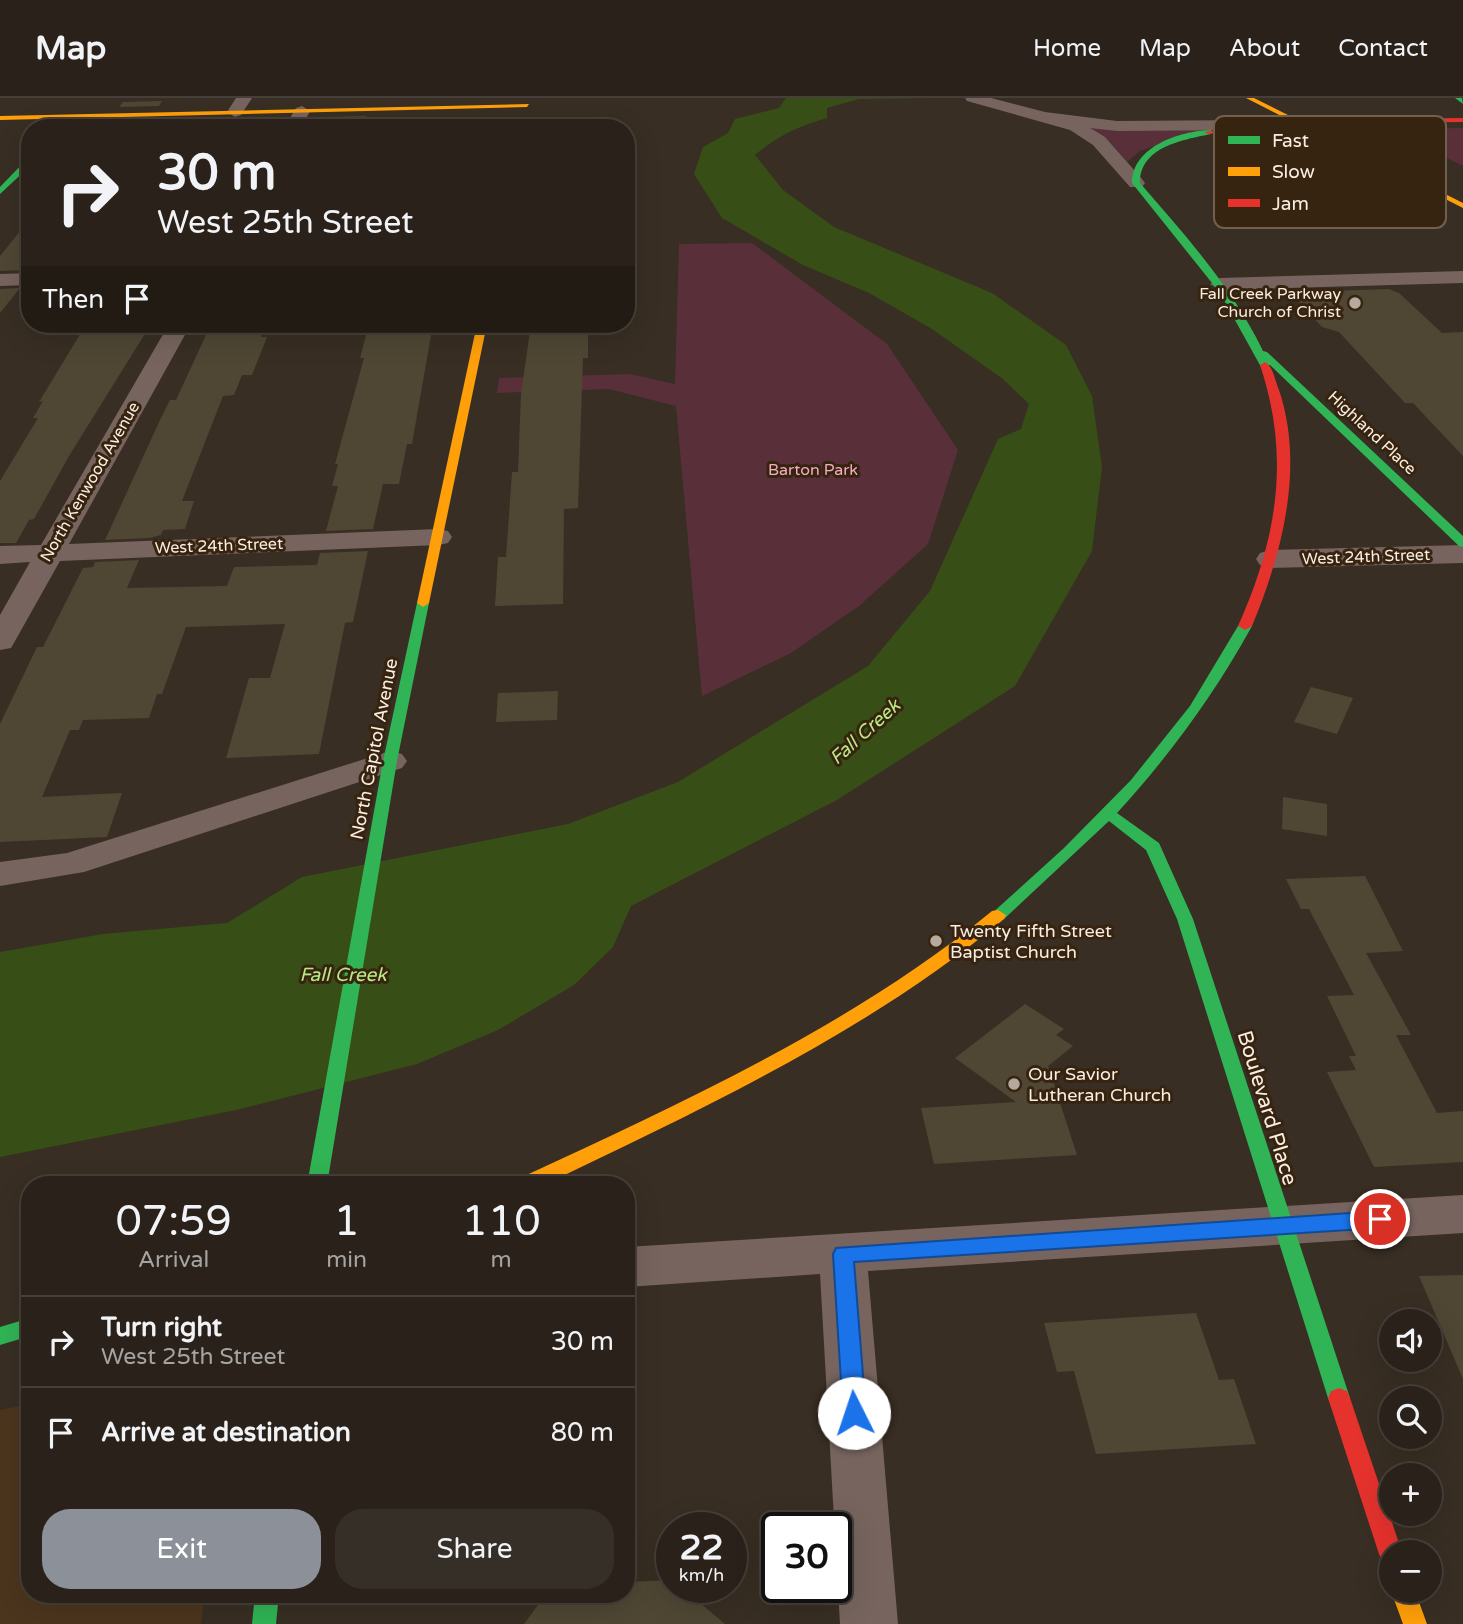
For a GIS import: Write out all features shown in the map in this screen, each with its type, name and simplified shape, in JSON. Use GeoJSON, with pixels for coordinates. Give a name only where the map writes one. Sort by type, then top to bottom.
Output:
{"type":"FeatureCollection","features":[{"type":"Feature","properties":{"kind":"main road"},"geometry":{"type":"LineString","coordinates":[[69,119],[88,98]]}},
{"type":"Feature","properties":{"kind":"main road"},"geometry":{"type":"LineString","coordinates":[[1249,98],[1285,116]]}},
{"type":"Feature","properties":{"kind":"main road"},"geometry":{"type":"LineString","coordinates":[[1458,98],[1463,102]]}},
{"type":"Feature","properties":{"kind":"main road"},"geometry":{"type":"LineString","coordinates":[[97,119],[239,105],[302,111],[527,107]]}},
{"type":"Feature","properties":{"kind":"main road"},"geometry":{"type":"LineString","coordinates":[[1310,107],[1328,116]]}},
{"type":"Feature","properties":{"kind":"main road"},"geometry":{"type":"LineString","coordinates":[[0,118],[21,119]]}},
{"type":"Feature","properties":{"kind":"main road"},"geometry":{"type":"LineString","coordinates":[[544,1176],[688,1108],[884,996],[996,917],[1110,815],[1171,743],[1221,668],[1248,617],[1270,559],[1280,500],[1282,427],[1275,395],[1258,348],[1241,315],[1220,284],[1136,183],[1134,176],[1137,164],[1160,146],[1214,131]]}},
{"type":"Feature","properties":{"kind":"main road"},"geometry":{"type":"LineString","coordinates":[[0,192],[21,170]]}},
{"type":"Feature","properties":{"kind":"main road"},"geometry":{"type":"LineString","coordinates":[[1446,197],[1463,206]]}},
{"type":"Feature","properties":{"kind":"main road","name":"North Capitol Avenue"},"geometry":{"type":"LineString","coordinates":[[319,1176],[390,761],[480,333]]}},
{"type":"Feature","properties":{"kind":"main road","name":"Highland Place"},"geometry":{"type":"LineString","coordinates":[[1258,348],[1463,543]]}},
{"type":"Feature","properties":{"kind":"main road","name":"Boulevard Place"},"geometry":{"type":"LineString","coordinates":[[1110,815],[1153,847],[1185,919],[1281,1225],[1386,1540]]}},
{"type":"Feature","properties":{"kind":"main road"},"geometry":{"type":"LineString","coordinates":[[0,1336],[21,1330]]}},
{"type":"Feature","properties":{"kind":"main road"},"geometry":{"type":"LineString","coordinates":[[264,1624],[266,1603]]}},
{"type":"Feature","properties":{"kind":"main road"},"geometry":{"type":"LineString","coordinates":[[1407,1603],[1415,1624]]}},
{"type":"Feature","properties":{"kind":"street"},"geometry":{"type":"LineString","coordinates":[[973,98],[1038,115],[1089,134],[1112,154],[1136,183]]}},
{"type":"Feature","properties":{"kind":"street"},"geometry":{"type":"LineString","coordinates":[[297,119],[302,111]]}},
{"type":"Feature","properties":{"kind":"street"},"geometry":{"type":"LineString","coordinates":[[1038,115],[1135,127],[1214,126]]}},
{"type":"Feature","properties":{"kind":"street"},"geometry":{"type":"LineString","coordinates":[[1220,284],[1463,277]]}},
{"type":"Feature","properties":{"kind":"street"},"geometry":{"type":"LineString","coordinates":[[0,280],[21,279]]}},
{"type":"Feature","properties":{"kind":"street","name":"North Kenwood Avenue"},"geometry":{"type":"LineString","coordinates":[[0,641],[175,333]]}},
{"type":"Feature","properties":{"kind":"street","name":"West 24th Street"},"geometry":{"type":"LineString","coordinates":[[0,555],[438,537]]}},
{"type":"Feature","properties":{"kind":"street","name":"West 24th Street"},"geometry":{"type":"LineString","coordinates":[[1270,559],[1463,554]]}},
{"type":"Feature","properties":{"kind":"street"},"geometry":{"type":"LineString","coordinates":[[0,874],[71,864],[390,761]]}},
{"type":"Feature","properties":{"kind":"street"},"geometry":{"type":"LineString","coordinates":[[635,1266],[1463,1214]]}},
{"type":"Feature","properties":{"kind":"street"},"geometry":{"type":"LineString","coordinates":[[844,1254],[869,1624]]}},
{"type":"Feature","properties":{"kind":"shaded area"},"geometry":{"type":"Polygon","coordinates":[[[21,1406],[21,1603],[204,1603],[201,1624],[0,1624],[0,1410],[21,1406]]]}},
{"type":"Feature","properties":{"kind":"green space"},"geometry":{"type":"Polygon","coordinates":[[[1081,125],[1206,129],[1140,151],[1127,162],[1109,141],[1081,125]]]}},
{"type":"Feature","properties":{"kind":"green space"},"geometry":{"type":"Polygon","coordinates":[[[1446,128],[1463,128],[1463,166],[1446,158],[1446,128]]]}},
{"type":"Feature","properties":{"kind":"green space","name":"Barton Park"},"geometry":{"type":"Polygon","coordinates":[[[752,243],[887,344],[958,450],[928,544],[859,606],[791,653],[702,696],[676,406],[609,389],[497,393],[499,378],[630,374],[675,384],[679,244],[752,243]]]}},
{"type":"Feature","properties":{"kind":"water","name":"Fall Creek"},"geometry":{"type":"Polygon","coordinates":[[[786,98],[930,98],[859,99],[827,108],[827,118],[789,132],[755,155],[783,190],[834,227],[992,293],[1066,345],[1092,396],[1102,467],[1092,551],[1015,686],[837,800],[631,906],[613,947],[574,985],[498,1030],[417,1064],[236,1110],[0,1157],[0,952],[103,934],[227,923],[302,877],[568,824],[678,782],[868,666],[930,591],[998,439],[1021,429],[1029,404],[1003,379],[932,329],[869,293],[803,265],[722,218],[694,174],[703,147],[728,133],[735,119],[779,108],[786,98]]]}},
{"type":"Feature","properties":{"kind":"building"},"geometry":{"type":"Polygon","coordinates":[[[162,101],[159,106],[119,107],[123,102],[162,101]]]}},
{"type":"Feature","properties":{"kind":"building"},"geometry":{"type":"Polygon","coordinates":[[[366,116],[365,119],[328,119],[366,116]]]}},
{"type":"Feature","properties":{"kind":"building"},"geometry":{"type":"Polygon","coordinates":[[[21,230],[21,270],[0,271],[0,256],[21,230]]]}},
{"type":"Feature","properties":{"kind":"building"},"geometry":{"type":"Polygon","coordinates":[[[20,288],[0,313],[0,289],[20,288]]]}},
{"type":"Feature","properties":{"kind":"building"},"geometry":{"type":"Polygon","coordinates":[[[1389,289],[1399,293],[1442,333],[1463,332],[1463,456],[1413,403],[1405,403],[1339,332],[1322,327],[1294,297],[1299,297],[1294,292],[1389,289]]]}},
{"type":"Feature","properties":{"kind":"building"},"geometry":{"type":"Polygon","coordinates":[[[81,333],[145,333],[69,456],[34,519],[29,520],[16,543],[0,543],[0,481],[38,418],[33,418],[43,401],[39,402],[81,333]]]}},
{"type":"Feature","properties":{"kind":"building"},"geometry":{"type":"Polygon","coordinates":[[[207,333],[263,333],[261,337],[267,337],[252,375],[242,375],[234,395],[223,396],[182,501],[194,501],[185,529],[163,530],[161,535],[149,538],[105,540],[170,400],[176,400],[207,333]]]}},
{"type":"Feature","properties":{"kind":"building"},"geometry":{"type":"Polygon","coordinates":[[[367,333],[431,333],[412,444],[407,444],[399,484],[383,484],[373,529],[326,531],[338,486],[332,486],[338,464],[335,464],[364,358],[360,358],[367,333]]]}},
{"type":"Feature","properties":{"kind":"building"},"geometry":{"type":"Polygon","coordinates":[[[530,333],[588,333],[588,358],[583,358],[578,508],[564,509],[563,604],[495,606],[498,557],[506,557],[512,472],[518,472],[521,394],[530,333]]]}},
{"type":"Feature","properties":{"kind":"building"},"geometry":{"type":"Polygon","coordinates":[[[368,551],[353,622],[345,623],[319,754],[226,758],[249,678],[270,678],[285,624],[186,627],[162,694],[157,694],[149,718],[83,720],[79,730],[70,730],[42,797],[122,793],[107,837],[0,842],[0,724],[37,647],[43,647],[83,568],[93,567],[95,562],[139,560],[127,588],[227,586],[234,567],[317,565],[320,553],[368,551]]]}},
{"type":"Feature","properties":{"kind":"building"},"geometry":{"type":"Polygon","coordinates":[[[1311,687],[1353,698],[1337,734],[1294,722],[1311,687]]]}},
{"type":"Feature","properties":{"kind":"building"},"geometry":{"type":"Polygon","coordinates":[[[558,691],[557,720],[496,722],[498,693],[558,691]]]}},
{"type":"Feature","properties":{"kind":"building"},"geometry":{"type":"Polygon","coordinates":[[[1283,797],[1327,804],[1327,836],[1282,829],[1283,797]]]}},
{"type":"Feature","properties":{"kind":"building"},"geometry":{"type":"Polygon","coordinates":[[[1365,876],[1403,951],[1366,953],[1411,1035],[1396,1035],[1437,1113],[1463,1111],[1463,1162],[1374,1167],[1327,1072],[1356,1070],[1349,1056],[1356,1056],[1327,996],[1354,995],[1309,909],[1301,909],[1286,879],[1365,876]]]}},
{"type":"Feature","properties":{"kind":"building","name":"Our Savior Lutheran Church"},"geometry":{"type":"Polygon","coordinates":[[[1025,1004],[1064,1029],[1056,1035],[1073,1046],[1048,1066],[1077,1155],[934,1164],[921,1108],[1016,1102],[955,1058],[1025,1004]]]}},
{"type":"Feature","properties":{"kind":"building"},"geometry":{"type":"Polygon","coordinates":[[[1463,1275],[1463,1379],[1442,1330],[1442,1309],[1433,1309],[1419,1276],[1463,1275]]]}},
{"type":"Feature","properties":{"kind":"building"},"geometry":{"type":"Polygon","coordinates":[[[1196,1313],[1219,1380],[1234,1379],[1256,1444],[1096,1454],[1074,1371],[1057,1372],[1044,1323],[1196,1313]]]}},
{"type":"Feature","properties":{"kind":"building"},"geometry":{"type":"Polygon","coordinates":[[[656,1581],[656,1603],[700,1603],[725,1624],[524,1624],[539,1603],[635,1603],[635,1582],[656,1581]]]}},
{"type":"Feature","properties":{"kind":"traffic: fast"},"geometry":{"type":"LineString","coordinates":[[1458,98],[1463,102]]}},
{"type":"Feature","properties":{"kind":"traffic: fast"},"geometry":{"type":"LineString","coordinates":[[1208,132],[1172,141],[1149,153],[1136,171],[1136,183],[1224,292],[1265,365]]}},
{"type":"Feature","properties":{"kind":"traffic: fast"},"geometry":{"type":"LineString","coordinates":[[0,192],[21,170]]}},
{"type":"Feature","properties":{"kind":"traffic: fast"},"geometry":{"type":"LineString","coordinates":[[1264,354],[1463,543]]}},
{"type":"Feature","properties":{"kind":"traffic: fast"},"geometry":{"type":"LineString","coordinates":[[319,1176],[390,761],[423,603]]}},
{"type":"Feature","properties":{"kind":"traffic: fast"},"geometry":{"type":"LineString","coordinates":[[998,915],[1103,818],[1167,747],[1222,668],[1245,626]]}},
{"type":"Feature","properties":{"kind":"traffic: fast"},"geometry":{"type":"LineString","coordinates":[[1110,815],[1153,847],[1185,919],[1339,1398]]}},
{"type":"Feature","properties":{"kind":"traffic: fast"},"geometry":{"type":"LineString","coordinates":[[0,1336],[21,1330]]}},
{"type":"Feature","properties":{"kind":"traffic: fast"},"geometry":{"type":"LineString","coordinates":[[264,1624],[266,1603]]}},
{"type":"Feature","properties":{"kind":"traffic: slow"},"geometry":{"type":"LineString","coordinates":[[1249,98],[1285,116]]}},
{"type":"Feature","properties":{"kind":"traffic: slow"},"geometry":{"type":"LineString","coordinates":[[0,118],[527,105]]}},
{"type":"Feature","properties":{"kind":"traffic: slow"},"geometry":{"type":"LineString","coordinates":[[1446,197],[1463,206]]}},
{"type":"Feature","properties":{"kind":"traffic: slow"},"geometry":{"type":"LineString","coordinates":[[423,603],[480,333]]}},
{"type":"Feature","properties":{"kind":"traffic: slow"},"geometry":{"type":"LineString","coordinates":[[544,1176],[780,1058],[932,965],[998,915]]}},
{"type":"Feature","properties":{"kind":"traffic: slow"},"geometry":{"type":"LineString","coordinates":[[1407,1603],[1415,1624]]}},
{"type":"Feature","properties":{"kind":"traffic: jam"},"geometry":{"type":"LineString","coordinates":[[1446,120],[1463,120]]}},
{"type":"Feature","properties":{"kind":"traffic: jam"},"geometry":{"type":"LineString","coordinates":[[1208,132],[1214,131]]}},
{"type":"Feature","properties":{"kind":"traffic: jam"},"geometry":{"type":"LineString","coordinates":[[1245,626],[1269,565],[1282,497],[1282,429],[1276,396],[1265,365]]}},
{"type":"Feature","properties":{"kind":"traffic: jam"},"geometry":{"type":"LineString","coordinates":[[1339,1398],[1386,1540]]}},
{"type":"Feature","properties":{"kind":"place","name":"Fall Creek Parkway Church of Christ"},"geometry":{"type":"Point","coordinates":[1355,303]}},
{"type":"Feature","properties":{"kind":"place","name":"Twenty Fifth Street Baptist Church"},"geometry":{"type":"Point","coordinates":[936,941]}},
{"type":"Feature","properties":{"kind":"place","name":"Our Savior Lutheran Church"},"geometry":{"type":"Point","coordinates":[1014,1084]}},
{"type":"Feature","properties":{"kind":"route"},"geometry":{"type":"LineString","coordinates":[[854,1413],[844,1254],[1380,1219]]}}]}
